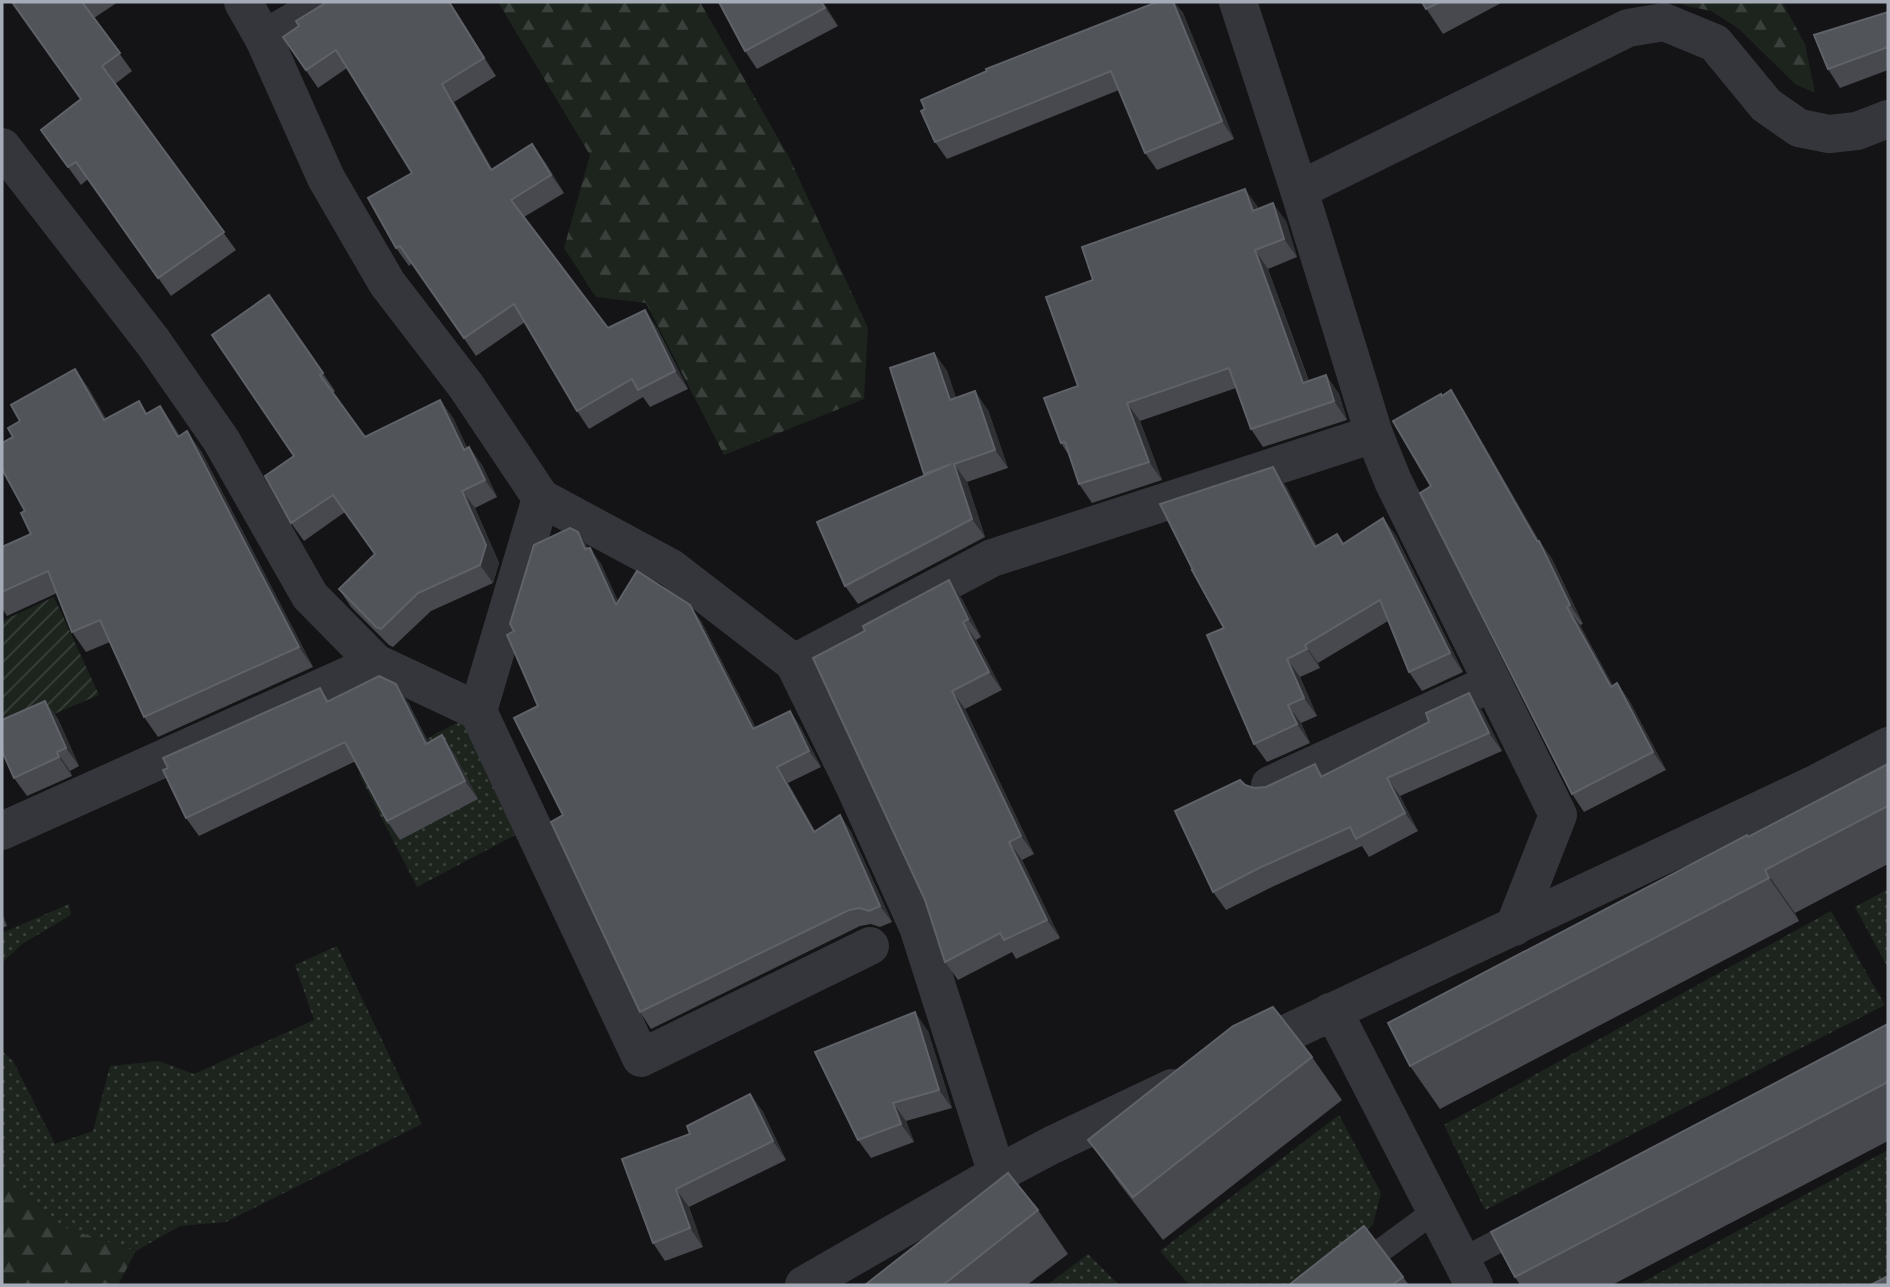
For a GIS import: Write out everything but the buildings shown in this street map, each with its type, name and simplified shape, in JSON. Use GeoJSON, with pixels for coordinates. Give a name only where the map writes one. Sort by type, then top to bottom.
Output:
{"type":"FeatureCollection","features":[{"type":"Feature","properties":{"kind":"street"},"geometry":{"type":"LineString","coordinates":[[243,2],[264,38],[326,178],[387,283],[466,386],[541,498],[671,568],[794,663],[918,927],[997,1174]]}},
{"type":"Feature","properties":{"kind":"street"},"geometry":{"type":"LineString","coordinates":[[264,38],[327,2]]}},
{"type":"Feature","properties":{"kind":"street"},"geometry":{"type":"LineString","coordinates":[[1238,2],[1374,433],[1394,481],[1558,815],[1514,927]]}},
{"type":"Feature","properties":{"kind":"street"},"geometry":{"type":"LineString","coordinates":[[1299,190],[1628,28],[1664,22],[1683,14],[1715,43],[1766,105],[1799,128],[1829,134],[1885,126]]}},
{"type":"Feature","properties":{"kind":"street"},"geometry":{"type":"LineString","coordinates":[[2,146],[153,342],[221,440],[310,596],[376,663],[478,711],[641,1058],[870,946]]}},
{"type":"Feature","properties":{"kind":"street"},"geometry":{"type":"LineString","coordinates":[[794,663],[992,558],[1374,433]]}},
{"type":"Feature","properties":{"kind":"street"},"geometry":{"type":"LineString","coordinates":[[478,711],[541,498]]}},
{"type":"Feature","properties":{"kind":"street"},"geometry":{"type":"LineString","coordinates":[[2,831],[376,663]]}},
{"type":"Feature","properties":{"kind":"street"},"geometry":{"type":"LineString","coordinates":[[1270,785],[1493,682]]}},
{"type":"Feature","properties":{"kind":"street"},"geometry":{"type":"LineString","coordinates":[[804,1285],[1052,1145],[1814,785],[1888,746]]}},
{"type":"Feature","properties":{"kind":"street"},"geometry":{"type":"LineString","coordinates":[[1331,1012],[1342,1028],[1468,1273]]}},
{"type":"Feature","properties":{"kind":"lane"},"geometry":{"type":"LineString","coordinates":[[1334,1285],[1436,1210]]}},
{"type":"Feature","properties":{"kind":"lane"},"geometry":{"type":"LineString","coordinates":[[1468,1273],[1547,1216]]}},
{"type":"Feature","properties":{"kind":"green space"},"geometry":{"type":"Polygon","coordinates":[[[498,2],[700,2],[789,157],[868,328],[864,399],[724,455],[646,303],[596,297],[564,248],[590,155],[498,2]]]}},
{"type":"Feature","properties":{"kind":"green space"},"geometry":{"type":"Polygon","coordinates":[[[1682,2],[1782,2],[1805,44],[1815,93],[1795,84],[1739,29],[1711,11],[1683,5],[1682,2]]]}},
{"type":"Feature","properties":{"kind":"green space"},"geometry":{"type":"Polygon","coordinates":[[[54,597],[99,695],[2,736],[2,621],[54,597]]]}},
{"type":"Feature","properties":{"kind":"green space"},"geometry":{"type":"Polygon","coordinates":[[[470,716],[521,832],[417,887],[359,774],[470,716]]]}},
{"type":"Feature","properties":{"kind":"green space"},"geometry":{"type":"Polygon","coordinates":[[[1888,889],[1888,968],[1855,907],[1888,889]]]}},
{"type":"Feature","properties":{"kind":"green space"},"geometry":{"type":"Polygon","coordinates":[[[69,904],[71,915],[22,944],[2,963],[2,933],[69,904]]]}},
{"type":"Feature","properties":{"kind":"green space"},"geometry":{"type":"Polygon","coordinates":[[[1831,911],[1885,1005],[1485,1210],[1444,1125],[1831,911]]]}},
{"type":"Feature","properties":{"kind":"green space"},"geometry":{"type":"Polygon","coordinates":[[[337,946],[422,1124],[226,1222],[180,1226],[136,1251],[56,1225],[2,1165],[2,1051],[13,1061],[55,1144],[93,1131],[110,1066],[159,1061],[194,1074],[314,1020],[295,965],[337,946]]]}},
{"type":"Feature","properties":{"kind":"green space"},"geometry":{"type":"Polygon","coordinates":[[[1339,1115],[1381,1193],[1373,1225],[1287,1285],[1189,1285],[1160,1251],[1339,1115]]]}},
{"type":"Feature","properties":{"kind":"green space"},"geometry":{"type":"Polygon","coordinates":[[[1888,1150],[1888,1264],[1885,1278],[1871,1285],[1637,1285],[1888,1150]]]}},
{"type":"Feature","properties":{"kind":"green space"},"geometry":{"type":"Polygon","coordinates":[[[2,1165],[56,1225],[136,1251],[118,1285],[2,1285],[2,1165]]]}},
{"type":"Feature","properties":{"kind":"green space"},"geometry":{"type":"Polygon","coordinates":[[[1088,1254],[1119,1285],[1047,1285],[1088,1254]]]}}]}
